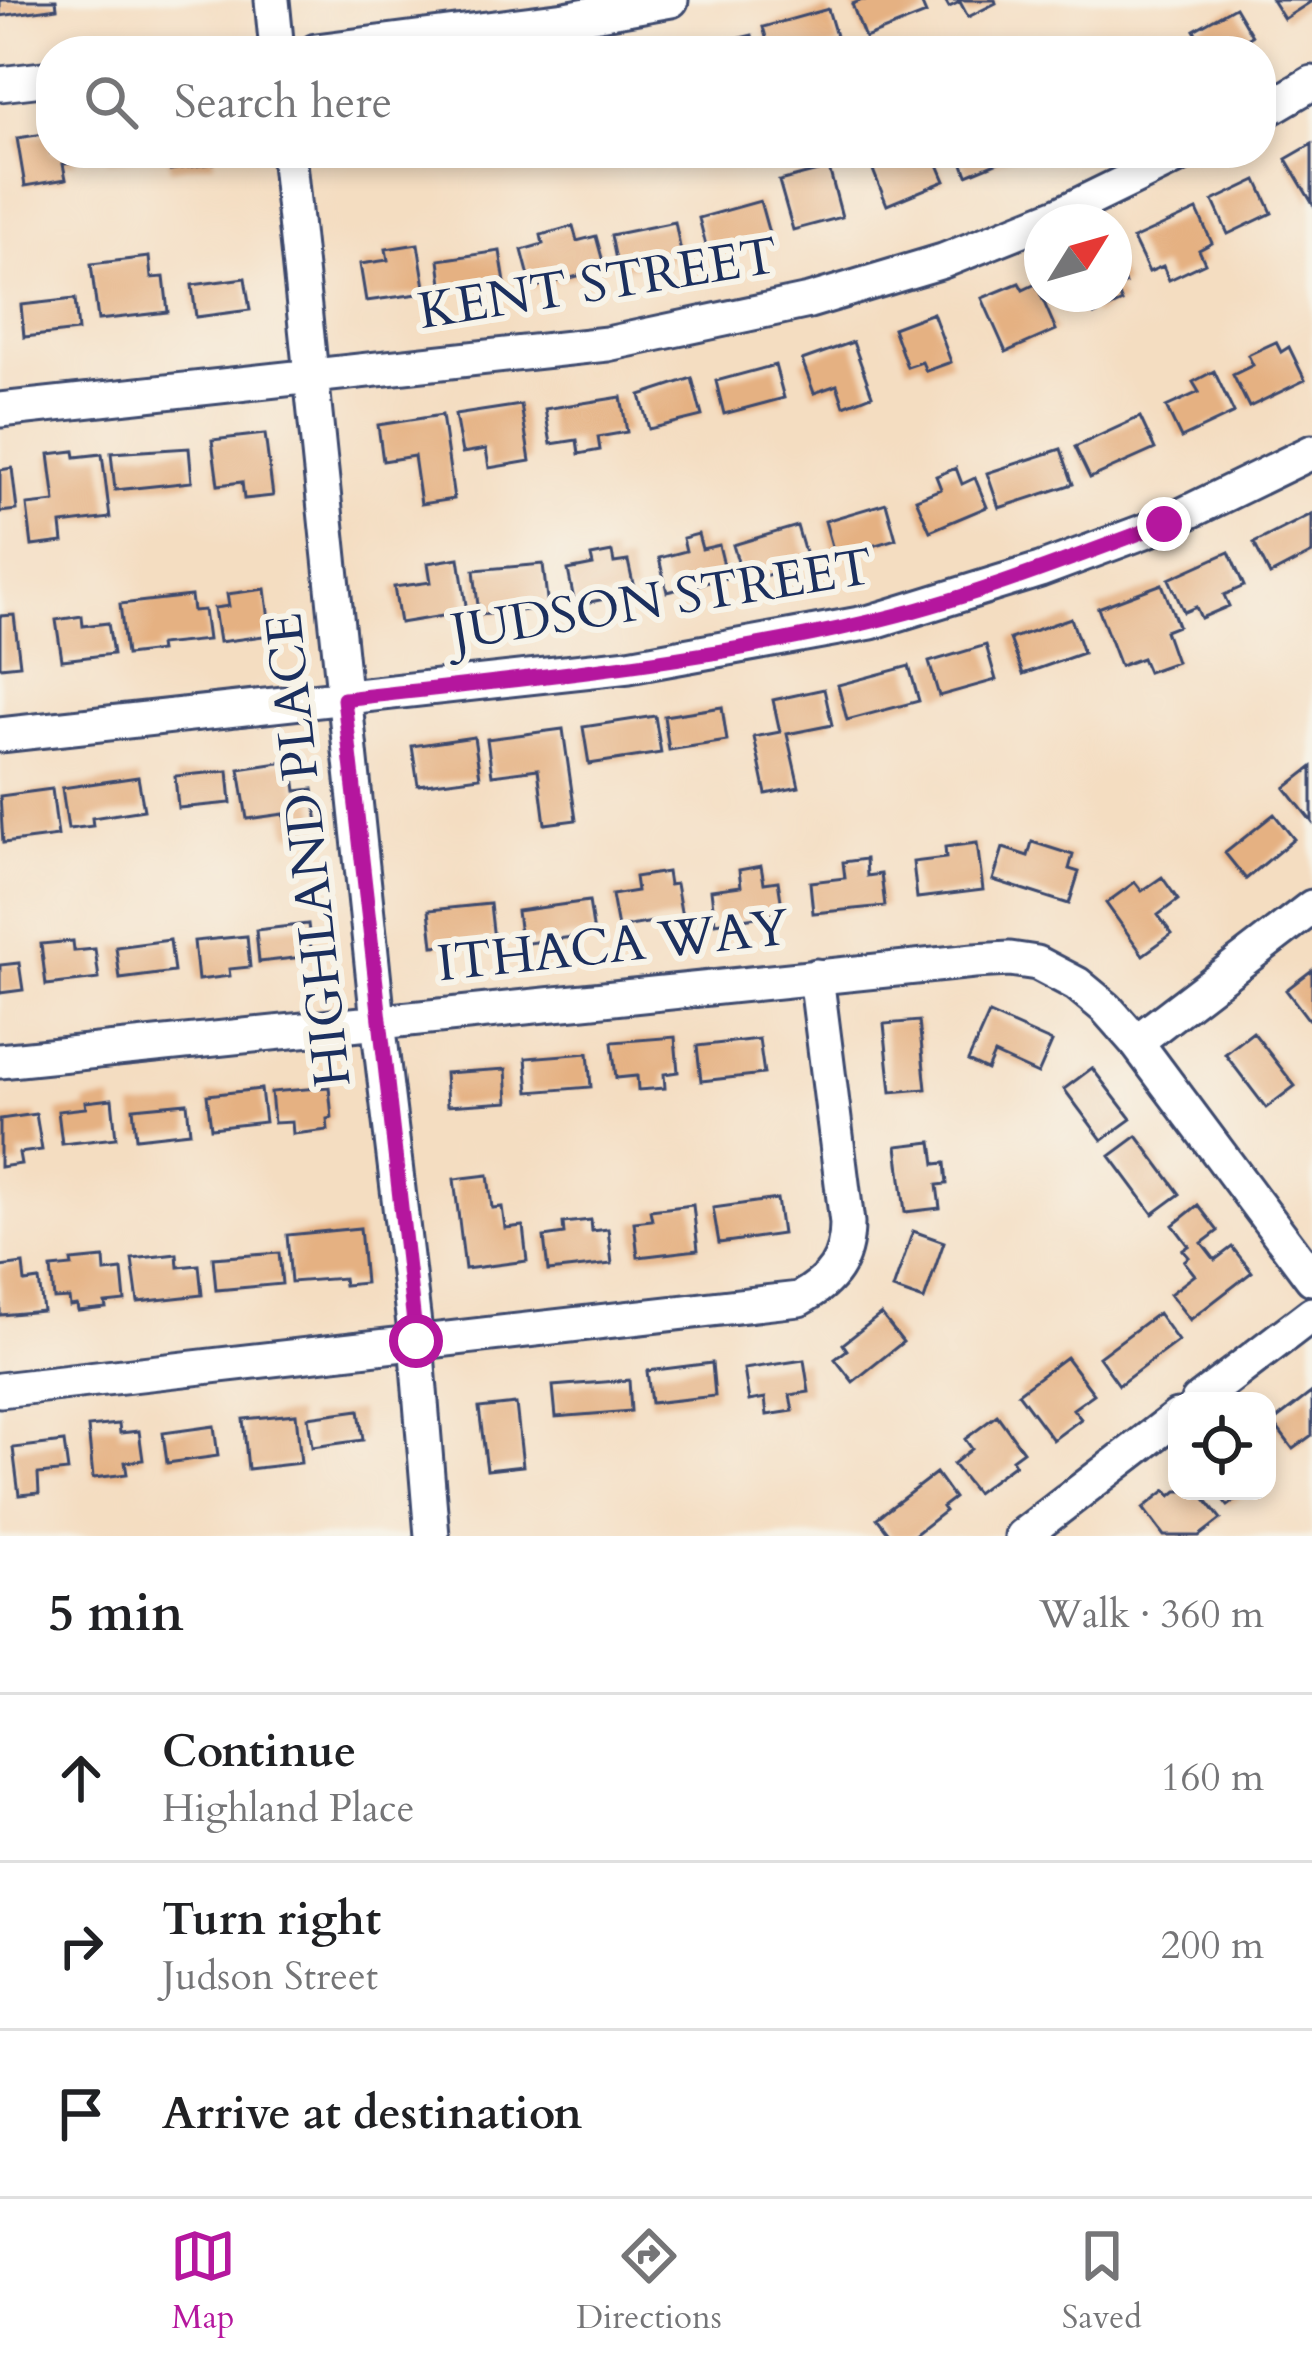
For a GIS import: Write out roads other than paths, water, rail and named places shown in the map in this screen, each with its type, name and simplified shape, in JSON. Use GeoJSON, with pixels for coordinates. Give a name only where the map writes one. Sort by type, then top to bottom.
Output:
{"type":"FeatureCollection","features":[{"type":"Feature","properties":{"kind":"street"},"geometry":{"type":"LineString","coordinates":[[272,0],[276,36]]}},
{"type":"Feature","properties":{"kind":"street"},"geometry":{"type":"LineString","coordinates":[[433,36],[671,0]]}},
{"type":"Feature","properties":{"kind":"street"},"geometry":{"type":"LineString","coordinates":[[0,84],[36,79]]}},
{"type":"Feature","properties":{"kind":"street"},"geometry":{"type":"LineString","coordinates":[[1276,104],[1312,82]]}},
{"type":"Feature","properties":{"kind":"street","name":"HIGHLAND PLACE"},"geometry":{"type":"LineString","coordinates":[[289,168],[416,1341],[432,1536]]}},
{"type":"Feature","properties":{"kind":"street","name":"KENT STREET"},"geometry":{"type":"LineString","coordinates":[[0,410],[607,344],[809,301],[963,253],[1060,214],[1154,168]]}},
{"type":"Feature","properties":{"kind":"street","name":"JUDSON STREET"},"geometry":{"type":"LineString","coordinates":[[0,735],[628,666],[871,622],[1040,570],[1164,524],[1312,452]]}},
{"type":"Feature","properties":{"kind":"street"},"geometry":{"type":"LineString","coordinates":[[1136,1042],[1312,907]]}},
{"type":"Feature","properties":{"kind":"street","name":"ITHACA WAY"},"geometry":{"type":"LineString","coordinates":[[0,1060],[974,961],[1036,963],[1077,984],[1136,1042],[1312,1278]]}},
{"type":"Feature","properties":{"kind":"street"},"geometry":{"type":"LineString","coordinates":[[0,1390],[799,1299],[820,1287],[841,1264],[847,1248],[848,1223],[816,976]]}},
{"type":"Feature","properties":{"kind":"street"},"geometry":{"type":"LineString","coordinates":[[1210,1392],[1312,1314]]}},
{"type":"Feature","properties":{"kind":"street"},"geometry":{"type":"LineString","coordinates":[[1022,1536],[1168,1424]]}}]}
